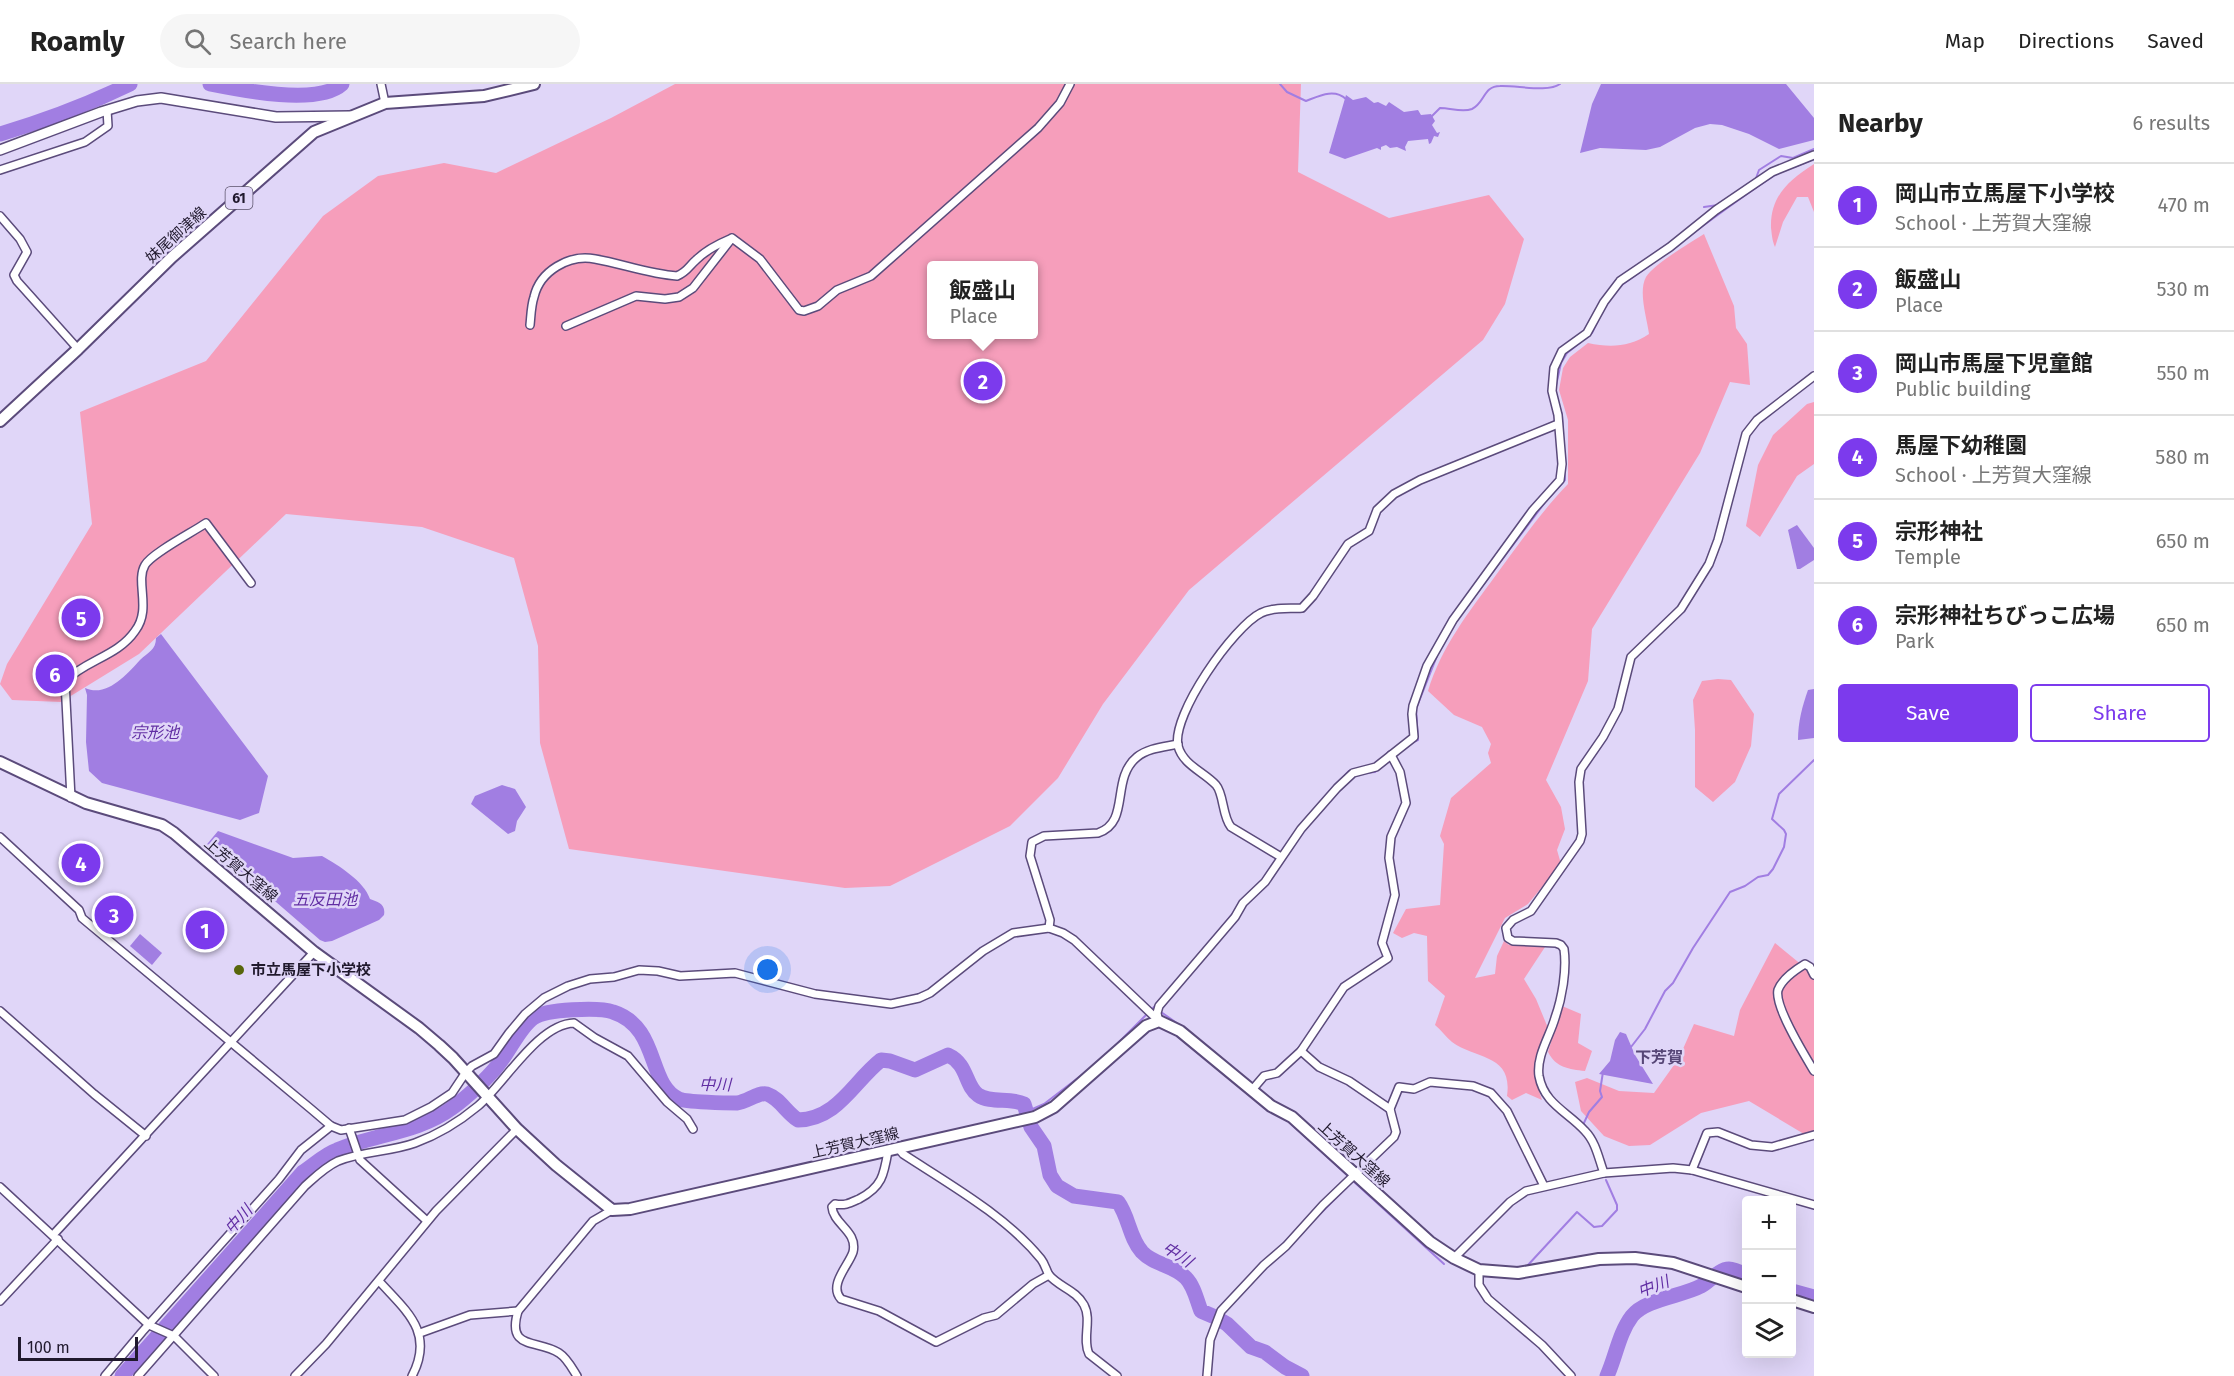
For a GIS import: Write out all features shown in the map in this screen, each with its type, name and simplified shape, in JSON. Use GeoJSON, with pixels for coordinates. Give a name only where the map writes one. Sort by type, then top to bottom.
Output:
{"type":"FeatureCollection","features":[{"type":"Feature","properties":{"kind":"main road","name":"妹尾御津線"},"geometry":{"type":"LineString","coordinates":[[0,421],[172,257],[314,132],[385,103],[484,96],[534,84]]}},
{"type":"Feature","properties":{"kind":"main road","name":"上芳賀大窪線"},"geometry":{"type":"LineString","coordinates":[[0,762],[71,798],[162,825],[314,952],[419,1028],[468,1075],[517,1129],[556,1165],[612,1210],[630,1209],[1029,1119],[1054,1107],[1146,1026],[1153,1014],[1180,1031],[1271,1106],[1292,1117],[1419,1233],[1454,1258],[1479,1270],[1518,1273],[1599,1259],[1635,1257],[1673,1263],[1742,1286]]}},
{"type":"Feature","properties":{"kind":"main road"},"geometry":{"type":"LineString","coordinates":[[1796,1302],[1814,1307]]}},
{"type":"Feature","properties":{"kind":"street"},"geometry":{"type":"LineString","coordinates":[[381,84],[385,103]]}},
{"type":"Feature","properties":{"kind":"street"},"geometry":{"type":"LineString","coordinates":[[732,238],[760,259],[799,310],[804,311],[818,306],[837,290],[871,276],[1038,128],[1060,103],[1070,84]]}},
{"type":"Feature","properties":{"kind":"street"},"geometry":{"type":"LineString","coordinates":[[0,150],[107,110],[138,101],[161,98],[276,117],[350,116]]}},
{"type":"Feature","properties":{"kind":"street"},"geometry":{"type":"LineString","coordinates":[[0,170],[85,142],[108,126],[107,110]]}},
{"type":"Feature","properties":{"kind":"street"},"geometry":{"type":"LineString","coordinates":[[0,837],[79,910],[82,918],[332,1126],[341,1130],[350,1131],[405,1120],[431,1107],[452,1093],[468,1075],[472,1066],[494,1054],[525,1014],[544,998],[590,978],[614,976],[639,970],[680,976],[735,973],[815,994],[891,1004],[919,998],[930,993],[983,951],[1013,933],[1049,928],[1074,940],[1153,1014],[1157,1013],[1159,1006],[1235,917],[1243,903],[1265,882],[1280,856],[1301,829],[1352,773],[1376,767],[1414,737],[1413,706],[1427,666],[1453,620],[1533,510],[1560,480],[1562,464],[1558,415],[1552,392],[1557,360],[1562,351],[1587,333],[1604,302],[1620,280],[1670,247],[1716,210],[1772,172],[1814,155]]}},
{"type":"Feature","properties":{"kind":"street"},"geometry":{"type":"LineString","coordinates":[[0,216],[20,239],[27,252],[14,275],[17,281],[78,349]]}},
{"type":"Feature","properties":{"kind":"street"},"geometry":{"type":"LineString","coordinates":[[531,325],[534,296],[542,280],[559,264],[572,259],[594,258],[616,265],[677,276],[686,272],[695,260],[718,244],[732,238]]}},
{"type":"Feature","properties":{"kind":"street"},"geometry":{"type":"LineString","coordinates":[[566,326],[636,296],[679,297],[693,288],[732,238]]}},
{"type":"Feature","properties":{"kind":"street"},"geometry":{"type":"LineString","coordinates":[[1604,1173],[1590,1137],[1585,1130],[1555,1106],[1544,1092],[1540,1081],[1539,1061],[1556,1018],[1560,999],[1564,949],[1556,943],[1513,941],[1508,938],[1506,928],[1513,920],[1531,911],[1580,841],[1582,834],[1579,782],[1581,769],[1603,737],[1618,709],[1630,657],[1682,609],[1709,564],[1718,540],[1746,434],[1757,420],[1814,376]]}},
{"type":"Feature","properties":{"kind":"street"},"geometry":{"type":"LineString","coordinates":[[1280,856],[1231,827],[1227,822],[1217,786],[1190,765],[1178,744],[1178,735],[1190,701],[1229,643],[1259,614],[1267,611],[1302,608],[1313,596],[1348,544],[1369,531],[1377,510],[1386,500],[1420,480],[1558,424]]}},
{"type":"Feature","properties":{"kind":"street"},"geometry":{"type":"LineString","coordinates":[[71,798],[65,681],[123,646],[134,633],[141,622],[145,564],[206,524],[251,583]]}},
{"type":"Feature","properties":{"kind":"street"},"geometry":{"type":"LineString","coordinates":[[1049,928],[1050,920],[1030,856],[1032,842],[1044,836],[1105,831],[1114,821],[1121,783],[1132,762],[1147,752],[1178,744]]}},
{"type":"Feature","properties":{"kind":"street"},"geometry":{"type":"LineString","coordinates":[[1252,1090],[1264,1076],[1277,1073],[1301,1051],[1344,987],[1388,958],[1382,943],[1395,894],[1389,858],[1391,837],[1406,803],[1400,772],[1392,756]]}},
{"type":"Feature","properties":{"kind":"street"},"geometry":{"type":"LineString","coordinates":[[0,1301],[146,1136],[314,952]]}},
{"type":"Feature","properties":{"kind":"street"},"geometry":{"type":"LineString","coordinates":[[1814,975],[1810,967],[1805,964],[1785,980],[1778,990],[1778,1000],[1783,1016],[1814,1071]]}},
{"type":"Feature","properties":{"kind":"street"},"geometry":{"type":"LineString","coordinates":[[0,1011],[94,1094],[146,1136]]}},
{"type":"Feature","properties":{"kind":"street"},"geometry":{"type":"LineString","coordinates":[[138,1376],[304,1186],[328,1167],[356,1153],[413,1144],[433,1136],[479,1105],[525,1053],[560,1025],[574,1023],[595,1038],[628,1056],[668,1102],[687,1119],[693,1129]]}},
{"type":"Feature","properties":{"kind":"street"},"geometry":{"type":"LineString","coordinates":[[1301,1051],[1319,1066],[1349,1081],[1390,1109]]}},
{"type":"Feature","properties":{"kind":"street"},"geometry":{"type":"LineString","coordinates":[[1206,1376],[1210,1340],[1217,1319],[1264,1265],[1286,1246],[1323,1205],[1394,1137],[1396,1132],[1390,1109],[1399,1087],[1414,1089],[1430,1082],[1473,1086],[1491,1093],[1507,1111],[1544,1186]]}},
{"type":"Feature","properties":{"kind":"street"},"geometry":{"type":"LineString","coordinates":[[105,1376],[279,1179],[301,1150],[332,1126]]}},
{"type":"Feature","properties":{"kind":"street"},"geometry":{"type":"LineString","coordinates":[[295,1376],[326,1344],[427,1221],[517,1129]]}},
{"type":"Feature","properties":{"kind":"street"},"geometry":{"type":"LineString","coordinates":[[350,1131],[356,1153],[427,1221]]}},
{"type":"Feature","properties":{"kind":"street"},"geometry":{"type":"LineString","coordinates":[[1692,1170],[1707,1133],[1718,1132],[1751,1145],[1772,1147],[1814,1135]]}},
{"type":"Feature","properties":{"kind":"street"},"geometry":{"type":"LineString","coordinates":[[1049,1275],[1033,1284],[996,1315],[984,1318],[936,1342],[879,1311],[841,1299],[837,1292],[838,1285],[844,1267],[852,1254],[853,1246],[849,1232],[833,1213],[832,1207],[835,1204],[849,1203],[875,1188],[893,1150],[903,1154],[974,1201],[1014,1233],[1042,1261],[1049,1275],[1082,1301],[1087,1315],[1087,1348],[1093,1358],[1118,1376]]}},
{"type":"Feature","properties":{"kind":"street"},"geometry":{"type":"LineString","coordinates":[[1454,1258],[1510,1202],[1526,1191],[1604,1173],[1673,1168],[1692,1170],[1814,1205]]}},
{"type":"Feature","properties":{"kind":"street"},"geometry":{"type":"LineString","coordinates":[[0,1187],[149,1325],[174,1336],[214,1376]]}},
{"type":"Feature","properties":{"kind":"street"},"geometry":{"type":"LineString","coordinates":[[577,1376],[560,1353],[524,1342],[515,1330],[514,1324],[518,1311],[593,1221],[612,1210]]}},
{"type":"Feature","properties":{"kind":"street"},"geometry":{"type":"LineString","coordinates":[[1479,1270],[1479,1285],[1488,1299],[1542,1345],[1571,1376]]}},
{"type":"Feature","properties":{"kind":"street"},"geometry":{"type":"LineString","coordinates":[[379,1281],[409,1314],[420,1333],[418,1358],[412,1376]]}},
{"type":"Feature","properties":{"kind":"street"},"geometry":{"type":"LineString","coordinates":[[420,1333],[470,1316],[518,1311]]}},
{"type":"Feature","properties":{"kind":"shaded area"},"geometry":{"type":"Polygon","coordinates":[[[675,84],[1301,84],[1298,172],[1389,218],[1489,195],[1524,239],[1505,304],[1483,340],[1189,590],[1103,704],[1058,778],[1010,826],[890,886],[845,888],[569,849],[540,743],[538,646],[514,558],[422,527],[286,514],[139,654],[61,702],[12,700],[0,684],[7,664],[92,524],[80,412],[206,361],[323,216],[378,176],[444,163],[496,173],[611,118],[675,84]]]}},
{"type":"Feature","properties":{"kind":"shaded area"},"geometry":{"type":"Polygon","coordinates":[[[1814,164],[1814,212],[1808,197],[1797,197],[1783,222],[1775,247],[1771,228],[1774,207],[1778,198],[1789,183],[1814,164]]]}},
{"type":"Feature","properties":{"kind":"shaded area"},"geometry":{"type":"Polygon","coordinates":[[[1704,234],[1734,306],[1736,328],[1747,344],[1750,385],[1730,382],[1700,453],[1592,629],[1588,681],[1546,780],[1561,807],[1565,829],[1557,850],[1561,864],[1528,904],[1505,918],[1475,978],[1495,974],[1497,956],[1504,941],[1509,945],[1545,947],[1524,979],[1536,999],[1548,1028],[1535,1071],[1542,1100],[1526,1093],[1512,1100],[1507,1096],[1507,1082],[1499,1065],[1452,1042],[1435,1025],[1445,996],[1428,981],[1427,936],[1414,933],[1402,938],[1393,933],[1406,909],[1440,905],[1444,844],[1440,836],[1451,798],[1491,763],[1488,753],[1491,744],[1482,727],[1454,715],[1428,691],[1440,660],[1466,616],[1530,528],[1568,484],[1568,420],[1559,390],[1563,368],[1570,357],[1588,343],[1604,346],[1627,344],[1649,334],[1643,297],[1646,277],[1664,260],[1704,234]]]}},
{"type":"Feature","properties":{"kind":"shaded area"},"geometry":{"type":"Polygon","coordinates":[[[1814,402],[1814,464],[1797,476],[1760,537],[1746,526],[1758,465],[1773,435],[1807,404],[1814,402]]]}},
{"type":"Feature","properties":{"kind":"shaded area"},"geometry":{"type":"Polygon","coordinates":[[[1731,680],[1754,714],[1751,746],[1735,782],[1713,802],[1695,787],[1693,700],[1702,681],[1731,680]]]}},
{"type":"Feature","properties":{"kind":"shaded area"},"geometry":{"type":"Polygon","coordinates":[[[1775,943],[1814,975],[1814,1140],[1749,1101],[1701,1113],[1650,1145],[1629,1146],[1604,1136],[1581,1111],[1575,1082],[1587,1078],[1619,1091],[1654,1093],[1679,1058],[1694,1024],[1734,1036],[1740,1010],[1775,943]]]}},
{"type":"Feature","properties":{"kind":"shaded area"},"geometry":{"type":"Polygon","coordinates":[[[1562,1006],[1581,1014],[1578,1043],[1592,1051],[1585,1071],[1559,1065],[1548,1052],[1562,1006]]]}},
{"type":"Feature","properties":{"kind":"water"},"geometry":{"type":"Polygon","coordinates":[[[1601,84],[1786,84],[1814,118],[1814,140],[1779,149],[1749,134],[1722,125],[1710,124],[1695,128],[1660,147],[1646,150],[1600,148],[1580,153],[1592,104],[1601,84]]]}},
{"type":"Feature","properties":{"kind":"water"},"geometry":{"type":"Polygon","coordinates":[[[1346,95],[1353,100],[1366,97],[1374,103],[1378,102],[1386,106],[1389,102],[1404,112],[1418,110],[1421,115],[1431,114],[1435,121],[1432,125],[1437,133],[1440,132],[1438,137],[1434,136],[1429,144],[1428,139],[1408,141],[1406,151],[1386,145],[1381,147],[1381,150],[1377,148],[1345,159],[1329,153],[1346,95]]]}},
{"type":"Feature","properties":{"kind":"water"},"geometry":{"type":"Polygon","coordinates":[[[1797,525],[1814,548],[1814,560],[1800,569],[1797,569],[1788,530],[1797,525]]]}},
{"type":"Feature","properties":{"kind":"water","name":"宗形池"},"geometry":{"type":"Polygon","coordinates":[[[161,634],[268,776],[259,813],[240,820],[102,783],[89,771],[85,688],[101,690],[116,683],[151,650],[156,638],[161,634]]]}},
{"type":"Feature","properties":{"kind":"water"},"geometry":{"type":"Polygon","coordinates":[[[1814,689],[1814,738],[1798,740],[1804,702],[1808,690],[1814,689]]]}},
{"type":"Feature","properties":{"kind":"water"},"geometry":{"type":"Polygon","coordinates":[[[502,785],[515,789],[526,807],[517,821],[515,831],[508,834],[471,804],[475,796],[502,785]]]}},
{"type":"Feature","properties":{"kind":"water","name":"五反田池"},"geometry":{"type":"Polygon","coordinates":[[[218,831],[293,858],[322,856],[356,880],[370,899],[383,906],[384,915],[379,920],[332,941],[320,940],[209,844],[203,849],[218,831]]]}},
{"type":"Feature","properties":{"kind":"water"},"geometry":{"type":"Polygon","coordinates":[[[140,934],[162,953],[152,965],[130,946],[140,934]]]}},
{"type":"Feature","properties":{"kind":"water"},"geometry":{"type":"Polygon","coordinates":[[[1620,1032],[1626,1034],[1635,1055],[1653,1084],[1599,1074],[1610,1061],[1615,1040],[1620,1032]]]}},
{"type":"Feature","properties":{"kind":"waterway"},"geometry":{"type":"LineString","coordinates":[[0,134],[66,112],[130,84]]}},
{"type":"Feature","properties":{"kind":"waterway"},"geometry":{"type":"LineString","coordinates":[[210,84],[259,92],[298,95],[331,91],[342,84]]}},
{"type":"Feature","properties":{"kind":"waterway"},"geometry":{"type":"LineString","coordinates":[[1280,84],[1287,92],[1306,101],[1331,93],[1346,99]]}},
{"type":"Feature","properties":{"kind":"waterway"},"geometry":{"type":"LineString","coordinates":[[1430,118],[1440,108],[1472,109],[1494,87],[1548,88],[1560,84]]}},
{"type":"Feature","properties":{"kind":"waterway"},"geometry":{"type":"LineString","coordinates":[[1755,181],[1759,170],[1781,156],[1793,158],[1814,149]]}},
{"type":"Feature","properties":{"kind":"waterway"},"geometry":{"type":"LineString","coordinates":[[1794,167],[1814,159]]}},
{"type":"Feature","properties":{"kind":"waterway"},"geometry":{"type":"LineString","coordinates":[[1618,289],[1778,173]]}},
{"type":"Feature","properties":{"kind":"waterway"},"geometry":{"type":"LineString","coordinates":[[1704,207],[1718,205]]}},
{"type":"Feature","properties":{"kind":"waterway"},"geometry":{"type":"LineString","coordinates":[[1555,390],[1561,363],[1567,353],[1592,333],[1600,316]]}},
{"type":"Feature","properties":{"kind":"waterway"},"geometry":{"type":"LineString","coordinates":[[1464,610],[1546,501],[1565,480],[1562,415],[1557,399]]}},
{"type":"Feature","properties":{"kind":"waterway"},"geometry":{"type":"LineString","coordinates":[[1411,743],[1418,740],[1416,709],[1437,656]]}},
{"type":"Feature","properties":{"kind":"waterway"},"geometry":{"type":"LineString","coordinates":[[1631,1047],[1645,1029],[1665,991],[1673,983],[1730,892],[1758,877],[1768,875],[1773,869],[1784,847],[1786,834],[1772,819],[1779,794],[1814,760]]}},
{"type":"Feature","properties":{"kind":"waterway"},"geometry":{"type":"LineString","coordinates":[[1355,774],[1375,772],[1388,762]]}},
{"type":"Feature","properties":{"kind":"waterway"},"geometry":{"type":"LineString","coordinates":[[1336,785],[1350,772]]}},
{"type":"Feature","properties":{"kind":"waterway"},"geometry":{"type":"LineString","coordinates":[[1304,821],[1328,794]]}},
{"type":"Feature","properties":{"kind":"waterway"},"geometry":{"type":"LineString","coordinates":[[1218,932],[1233,913]]}},
{"type":"Feature","properties":{"kind":"waterway"},"geometry":{"type":"LineString","coordinates":[[1111,1050],[1156,1005]]}},
{"type":"Feature","properties":{"kind":"waterway","name":"中川"},"geometry":{"type":"LineString","coordinates":[[122,1376],[303,1172],[333,1152],[411,1128],[439,1116],[464,1099],[488,1076],[533,1018],[560,1011],[585,1009],[606,1010],[628,1019],[639,1030],[646,1042],[662,1082],[669,1092],[679,1099],[737,1103],[760,1094],[767,1094],[798,1120],[812,1118],[834,1106],[881,1060],[915,1070],[948,1055],[963,1069],[978,1095],[983,1098],[1024,1104],[1031,1127],[1044,1146],[1050,1175],[1057,1186],[1074,1196],[1118,1202],[1134,1240],[1142,1252],[1152,1260],[1176,1270],[1186,1278],[1193,1289],[1201,1311],[1227,1324],[1251,1347],[1265,1352],[1302,1376]]}},
{"type":"Feature","properties":{"kind":"waterway"},"geometry":{"type":"LineString","coordinates":[[1161,1012],[1181,1026]]}},
{"type":"Feature","properties":{"kind":"waterway"},"geometry":{"type":"LineString","coordinates":[[1028,1111],[1044,1104],[1087,1071]]}},
{"type":"Feature","properties":{"kind":"waterway"},"geometry":{"type":"LineString","coordinates":[[1583,1125],[1589,1112],[1602,1097],[1600,1091],[1603,1072]]}},
{"type":"Feature","properties":{"kind":"waterway"},"geometry":{"type":"LineString","coordinates":[[1267,1110],[1278,1115]]}},
{"type":"Feature","properties":{"kind":"waterway"},"geometry":{"type":"LineString","coordinates":[[1288,1121],[1348,1176]]}},
{"type":"Feature","properties":{"kind":"waterway"},"geometry":{"type":"LineString","coordinates":[[1592,1147],[1596,1159]]}},
{"type":"Feature","properties":{"kind":"waterway"},"geometry":{"type":"LineString","coordinates":[[1352,1180],[1444,1264]]}},
{"type":"Feature","properties":{"kind":"waterway"},"geometry":{"type":"LineString","coordinates":[[1528,1265],[1577,1212],[1594,1227],[1602,1226],[1617,1210],[1606,1180]]}},
{"type":"Feature","properties":{"kind":"waterway"},"geometry":{"type":"LineString","coordinates":[[1313,1221],[1347,1187]]}},
{"type":"Feature","properties":{"kind":"waterway","name":"中川"},"geometry":{"type":"LineString","coordinates":[[1607,1376],[1624,1330],[1638,1310],[1701,1286],[1725,1270],[1742,1273]]}},
{"type":"Feature","properties":{"kind":"waterway","name":"中川"},"geometry":{"type":"LineString","coordinates":[[1796,1292],[1814,1297]]}},
{"type":"Feature","properties":{"kind":"place","name":"飯盛山"},"geometry":{"type":"Point","coordinates":[983,381]}},
{"type":"Feature","properties":{"kind":"place","name":"宗形神社"},"geometry":{"type":"Point","coordinates":[81,618]}},
{"type":"Feature","properties":{"kind":"place","name":"宗形神社ちびっこ広場"},"geometry":{"type":"Point","coordinates":[55,674]}},
{"type":"Feature","properties":{"kind":"place","name":"馬屋下幼稚園"},"geometry":{"type":"Point","coordinates":[81,863]}},
{"type":"Feature","properties":{"kind":"place","name":"岡山市馬屋下児童館"},"geometry":{"type":"Point","coordinates":[114,915]}},
{"type":"Feature","properties":{"kind":"place","name":"岡山市立馬屋下小学校"},"geometry":{"type":"Point","coordinates":[205,930]}},
{"type":"Feature","properties":{"kind":"place","name":"市立馬屋下小学校"},"geometry":{"type":"Point","coordinates":[239,970]}},
{"type":"Feature","properties":{"kind":"district","name":"下芳賀"},"geometry":{"type":"Point","coordinates":[1659,1057]}}]}
